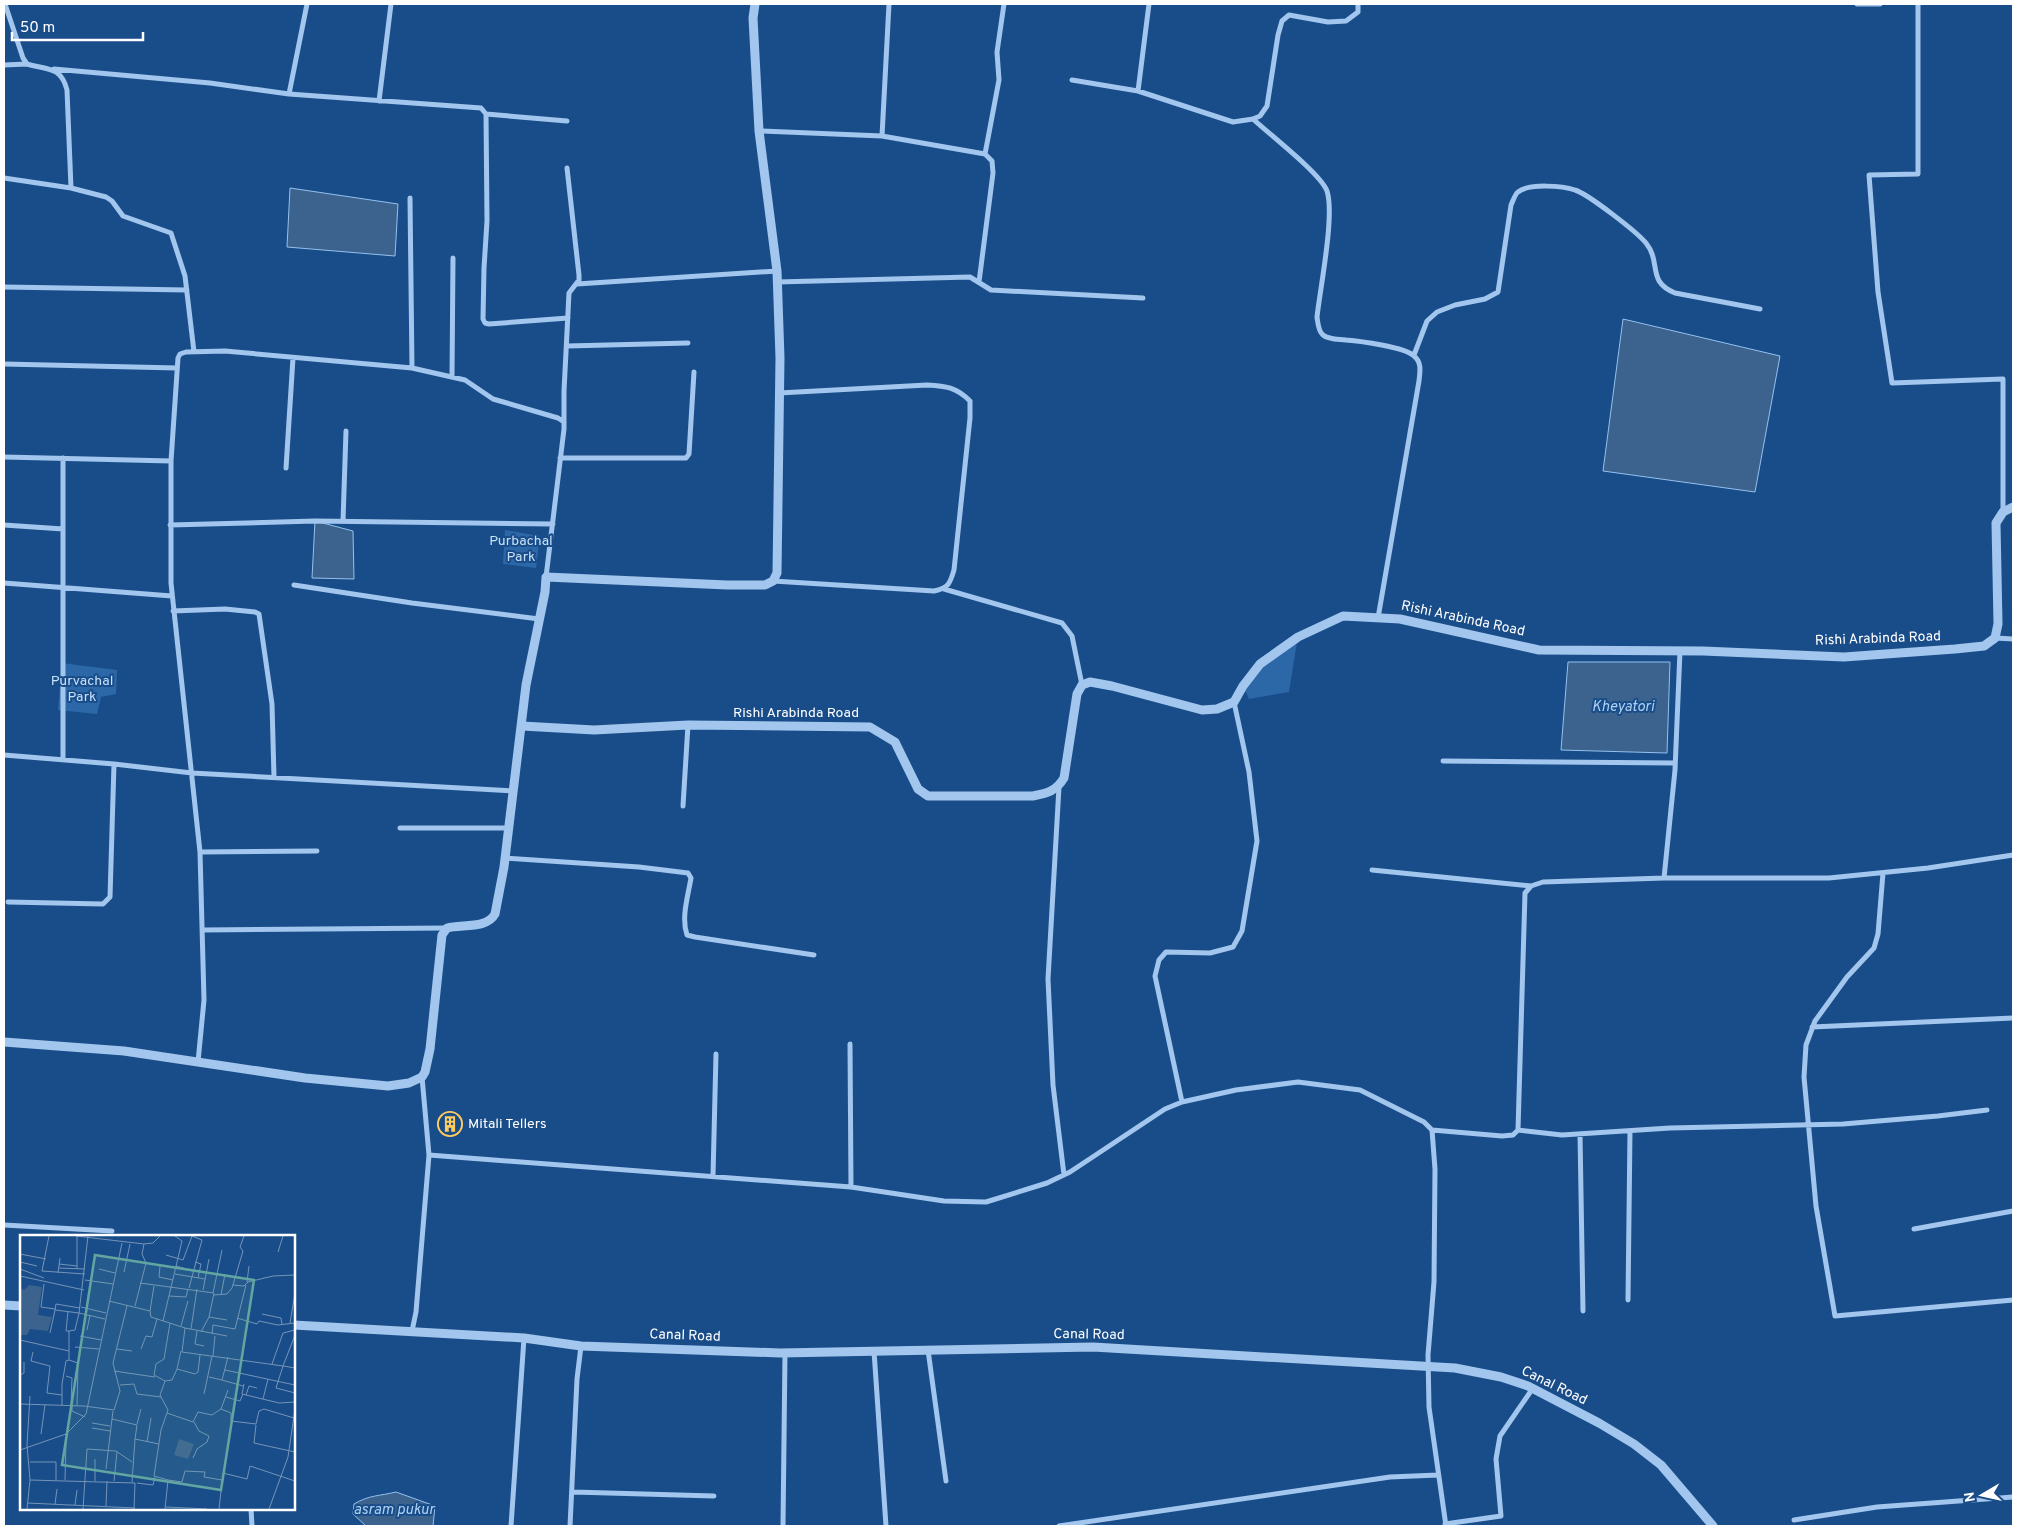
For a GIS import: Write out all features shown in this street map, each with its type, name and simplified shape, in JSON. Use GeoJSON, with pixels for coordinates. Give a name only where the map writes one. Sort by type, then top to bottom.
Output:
{"type":"FeatureCollection","features":[{"type":"Feature","properties":{"kind":"street"},"geometry":{"type":"LineString","coordinates":[[5,4],[23,58],[27,64]]}},
{"type":"Feature","properties":{"kind":"street"},"geometry":{"type":"LineString","coordinates":[[289,94],[306,4]]}},
{"type":"Feature","properties":{"kind":"street"},"geometry":{"type":"LineString","coordinates":[[378,101],[391,4]]}},
{"type":"Feature","properties":{"kind":"street"},"geometry":{"type":"LineString","coordinates":[[755,4],[753,18],[759,131],[777,282],[779,394],[777,573],[773,581]]}},
{"type":"Feature","properties":{"kind":"street"},"geometry":{"type":"LineString","coordinates":[[882,136],[889,4]]}},
{"type":"Feature","properties":{"kind":"street"},"geometry":{"type":"LineString","coordinates":[[985,154],[999,80],[997,52],[1004,4]]}},
{"type":"Feature","properties":{"kind":"street"},"geometry":{"type":"LineString","coordinates":[[1138,91],[1149,4]]}},
{"type":"Feature","properties":{"kind":"street"},"geometry":{"type":"LineString","coordinates":[[1072,80],[1138,91],[1233,122],[1253,120],[1260,116],[1267,106],[1278,34],[1282,21],[1289,15],[1328,22],[1346,21],[1358,12],[1358,4]]}},
{"type":"Feature","properties":{"kind":"street"},"geometry":{"type":"LineString","coordinates":[[1857,4],[1880,4]]}},
{"type":"Feature","properties":{"kind":"street"},"geometry":{"type":"LineString","coordinates":[[1918,4],[1918,174],[1869,175],[1878,292],[1892,383],[2003,379],[2003,512]]}},
{"type":"Feature","properties":{"kind":"street"},"geometry":{"type":"LineString","coordinates":[[4,65],[27,64],[54,69],[210,83],[289,94],[481,108],[486,114],[488,221],[484,268],[483,319],[485,323],[489,324],[568,318]]}},
{"type":"Feature","properties":{"kind":"street"},"geometry":{"type":"LineString","coordinates":[[54,69],[66,83],[68,90],[71,188]]}},
{"type":"Feature","properties":{"kind":"street"},"geometry":{"type":"LineString","coordinates":[[486,114],[568,121]]}},
{"type":"Feature","properties":{"kind":"street"},"geometry":{"type":"LineString","coordinates":[[1253,120],[1319,178],[1327,192],[1330,218],[1317,317],[1319,330],[1324,336],[1330,338],[1359,341],[1403,350],[1414,355],[1420,365],[1419,381],[1378,618]]}},
{"type":"Feature","properties":{"kind":"street"},"geometry":{"type":"LineString","coordinates":[[759,131],[882,136],[985,154],[992,160],[993,173],[979,282]]}},
{"type":"Feature","properties":{"kind":"street"},"geometry":{"type":"LineString","coordinates":[[202,930],[447,928],[486,923],[492,920],[495,914],[505,858],[526,685],[539,619],[553,524],[564,422],[570,293],[579,275],[567,168]]}},
{"type":"Feature","properties":{"kind":"street"},"geometry":{"type":"LineString","coordinates":[[4,178],[71,188],[106,197],[112,201],[123,216],[171,233],[185,276],[194,352]]}},
{"type":"Feature","properties":{"kind":"street"},"geometry":{"type":"LineString","coordinates":[[1414,355],[1428,321],[1438,312],[1455,305],[1486,299],[1498,292],[1511,205],[1517,192],[1528,187],[1546,186],[1574,190],[1591,199],[1638,234],[1647,243],[1653,256],[1657,278],[1664,288],[1675,293],[1760,309]]}},
{"type":"Feature","properties":{"kind":"street"},"geometry":{"type":"LineString","coordinates":[[410,198],[412,368]]}},
{"type":"Feature","properties":{"kind":"street"},"geometry":{"type":"LineString","coordinates":[[452,377],[453,258]]}},
{"type":"Feature","properties":{"kind":"street"},"geometry":{"type":"LineString","coordinates":[[576,284],[776,270]]}},
{"type":"Feature","properties":{"kind":"street"},"geometry":{"type":"LineString","coordinates":[[777,282],[970,277],[991,290],[1143,298]]}},
{"type":"Feature","properties":{"kind":"street"},"geometry":{"type":"LineString","coordinates":[[4,286],[187,290]]}},
{"type":"Feature","properties":{"kind":"street"},"geometry":{"type":"LineString","coordinates":[[567,346],[688,343]]}},
{"type":"Feature","properties":{"kind":"street"},"geometry":{"type":"LineString","coordinates":[[198,1062],[204,1000],[200,852],[172,596],[170,525],[171,461],[178,358],[180,354],[225,351],[412,368],[473,384],[493,398],[558,418],[564,422]]}},
{"type":"Feature","properties":{"kind":"street"},"geometry":{"type":"LineString","coordinates":[[286,468],[293,358]]}},
{"type":"Feature","properties":{"kind":"street"},"geometry":{"type":"LineString","coordinates":[[4,364],[178,368]]}},
{"type":"Feature","properties":{"kind":"street"},"geometry":{"type":"LineString","coordinates":[[560,458],[686,458],[689,454],[694,372]]}},
{"type":"Feature","properties":{"kind":"street"},"geometry":{"type":"LineString","coordinates":[[779,394],[927,384],[947,386],[960,391],[970,401],[970,418],[954,570],[950,582],[944,589]]}},
{"type":"Feature","properties":{"kind":"street"},"geometry":{"type":"LineString","coordinates":[[343,521],[346,431]]}},
{"type":"Feature","properties":{"kind":"street"},"geometry":{"type":"LineString","coordinates":[[4,457],[171,461]]}},
{"type":"Feature","properties":{"kind":"street"},"geometry":{"type":"LineString","coordinates":[[63,458],[63,759]]}},
{"type":"Feature","properties":{"kind":"street"},"geometry":{"type":"LineString","coordinates":[[2013,507],[2003,512],[1996,522],[1998,624],[1995,638],[2013,639]]}},
{"type":"Feature","properties":{"kind":"street"},"geometry":{"type":"LineString","coordinates":[[170,525],[343,521],[553,524]]}},
{"type":"Feature","properties":{"kind":"street"},"geometry":{"type":"LineString","coordinates":[[4,524],[63,529]]}},
{"type":"Feature","properties":{"kind":"street"},"geometry":{"type":"LineString","coordinates":[[546,577],[727,586],[765,585],[773,581],[934,591],[944,589],[1062,623],[1072,636],[1082,685]]}},
{"type":"Feature","properties":{"kind":"street"},"geometry":{"type":"LineString","coordinates":[[4,583],[63,586],[172,596]]}},
{"type":"Feature","properties":{"kind":"street"},"geometry":{"type":"LineString","coordinates":[[294,585],[412,603],[539,619]]}},
{"type":"Feature","properties":{"kind":"street"},"geometry":{"type":"LineString","coordinates":[[174,611],[226,609],[259,614],[272,704],[274,777]]}},
{"type":"Feature","properties":{"kind":"street","name":"Rishi Arabinda Road"},"geometry":{"type":"LineString","coordinates":[[1234,702],[1260,664],[1298,637],[1343,616],[1400,619],[1539,650],[1680,651],[1844,657],[1984,646],[1995,638]]}},
{"type":"Feature","properties":{"kind":"street"},"geometry":{"type":"LineString","coordinates":[[1664,878],[1675,762],[1680,651]]}},
{"type":"Feature","properties":{"kind":"street"},"geometry":{"type":"LineString","coordinates":[[1064,1175],[1053,1085],[1048,980],[1059,787],[1064,778],[1077,694],[1082,685],[1090,682],[1202,710],[1216,709],[1234,702],[1249,772],[1257,841],[1242,931],[1233,947],[1210,953],[1166,952],[1159,960],[1155,976],[1182,1102]]}},
{"type":"Feature","properties":{"kind":"street"},"geometry":{"type":"LineString","coordinates":[[683,806],[688,725]]}},
{"type":"Feature","properties":{"kind":"street","name":"Rishi Arabinda Road"},"geometry":{"type":"LineString","coordinates":[[522,726],[594,730],[688,725],[870,727],[895,742],[918,789],[928,796],[1033,796],[1050,793],[1059,787]]}},
{"type":"Feature","properties":{"kind":"street"},"geometry":{"type":"LineString","coordinates":[[4,755],[63,759],[192,773],[513,791]]}},
{"type":"Feature","properties":{"kind":"street"},"geometry":{"type":"LineString","coordinates":[[1443,761],[1675,762]]}},
{"type":"Feature","properties":{"kind":"street"},"geometry":{"type":"LineString","coordinates":[[8,902],[103,904],[108,901],[110,897],[114,764]]}},
{"type":"Feature","properties":{"kind":"street"},"geometry":{"type":"LineString","coordinates":[[400,828],[509,828]]}},
{"type":"Feature","properties":{"kind":"street"},"geometry":{"type":"LineString","coordinates":[[200,852],[317,851]]}},
{"type":"Feature","properties":{"kind":"street"},"geometry":{"type":"LineString","coordinates":[[1372,870],[1531,886],[1543,882],[1664,878],[1829,878],[1883,873],[2013,855]]}},
{"type":"Feature","properties":{"kind":"street"},"geometry":{"type":"LineString","coordinates":[[505,858],[639,867],[688,873],[691,878],[684,920],[687,935],[814,954]]}},
{"type":"Feature","properties":{"kind":"street"},"geometry":{"type":"LineString","coordinates":[[1883,873],[1878,934],[1874,948],[1847,977],[1815,1021],[1806,1045],[1804,1077],[1816,1206],[1835,1316],[2013,1300]]}},
{"type":"Feature","properties":{"kind":"street"},"geometry":{"type":"LineString","coordinates":[[428,1154],[851,1186],[944,1201],[986,1202],[1047,1184],[1164,1110],[1182,1102],[1236,1090],[1298,1082],[1360,1090],[1424,1122],[1432,1130],[1502,1136],[1513,1135],[1518,1130],[1525,893],[1531,886]]}},
{"type":"Feature","properties":{"kind":"street"},"geometry":{"type":"LineString","coordinates":[[4,1042],[124,1051],[305,1078],[388,1086],[409,1083],[422,1077],[425,1072],[430,1049],[442,935],[447,928]]}},
{"type":"Feature","properties":{"kind":"street"},"geometry":{"type":"LineString","coordinates":[[1812,1028],[2013,1018]]}},
{"type":"Feature","properties":{"kind":"street"},"geometry":{"type":"LineString","coordinates":[[850,1044],[851,1186]]}},
{"type":"Feature","properties":{"kind":"street"},"geometry":{"type":"LineString","coordinates":[[713,1176],[716,1054]]}},
{"type":"Feature","properties":{"kind":"street"},"geometry":{"type":"LineString","coordinates":[[412,1331],[416,1312],[428,1154],[422,1077]]}},
{"type":"Feature","properties":{"kind":"street"},"geometry":{"type":"LineString","coordinates":[[1518,1130],[1562,1135],[1679,1128],[1886,1121],[1987,1110]]}},
{"type":"Feature","properties":{"kind":"street"},"geometry":{"type":"LineString","coordinates":[[1432,1130],[1435,1169],[1434,1273],[1428,1355],[1429,1407],[1446,1525],[1501,1516],[1496,1459],[1500,1436],[1533,1388]]}},
{"type":"Feature","properties":{"kind":"street"},"geometry":{"type":"LineString","coordinates":[[1628,1300],[1630,1131]]}},
{"type":"Feature","properties":{"kind":"street"},"geometry":{"type":"LineString","coordinates":[[1580,1134],[1583,1310]]}},
{"type":"Feature","properties":{"kind":"street"},"geometry":{"type":"LineString","coordinates":[[1914,1229],[2013,1211]]}},
{"type":"Feature","properties":{"kind":"street"},"geometry":{"type":"LineString","coordinates":[[4,1224],[112,1231]]}},
{"type":"Feature","properties":{"kind":"street"},"geometry":{"type":"LineString","coordinates":[[4,1305],[20,1306]]}},
{"type":"Feature","properties":{"kind":"street","name":"Canal Road"},"geometry":{"type":"LineString","coordinates":[[295,1325],[524,1338],[581,1346],[785,1353],[1093,1347],[1455,1368],[1501,1377],[1533,1388],[1634,1444],[1660,1465],[1714,1526]]}},
{"type":"Feature","properties":{"kind":"street"},"geometry":{"type":"LineString","coordinates":[[511,1526],[524,1338]]}},
{"type":"Feature","properties":{"kind":"street"},"geometry":{"type":"LineString","coordinates":[[570,1526],[573,1492],[576,1379],[581,1346]]}},
{"type":"Feature","properties":{"kind":"street"},"geometry":{"type":"LineString","coordinates":[[928,1350],[946,1481]]}},
{"type":"Feature","properties":{"kind":"street"},"geometry":{"type":"LineString","coordinates":[[874,1351],[886,1526]]}},
{"type":"Feature","properties":{"kind":"street"},"geometry":{"type":"LineString","coordinates":[[783,1526],[785,1353]]}},
{"type":"Feature","properties":{"kind":"street"},"geometry":{"type":"LineString","coordinates":[[1059,1526],[1390,1477],[1438,1475]]}},
{"type":"Feature","properties":{"kind":"street"},"geometry":{"type":"LineString","coordinates":[[573,1492],[714,1496]]}},
{"type":"Feature","properties":{"kind":"street"},"geometry":{"type":"LineString","coordinates":[[1794,1520],[1877,1507],[2013,1496]]}},
{"type":"Feature","properties":{"kind":"street"},"geometry":{"type":"LineString","coordinates":[[251,1510],[252,1526]]}},
{"type":"Feature","properties":{"kind":"green space","name":"Purbachal Park"},"geometry":{"type":"Polygon","coordinates":[[[505,530],[540,536],[536,568],[503,564],[505,530]]]}},
{"type":"Feature","properties":{"kind":"green space"},"geometry":{"type":"Polygon","coordinates":[[[1297,642],[1289,692],[1249,699],[1243,686],[1260,664],[1297,642]]]}},
{"type":"Feature","properties":{"kind":"green space","name":"Purvachal Park"},"geometry":{"type":"Polygon","coordinates":[[[62,663],[117,670],[116,694],[101,697],[97,714],[58,710],[62,663]]]}},
{"type":"Feature","properties":{"kind":"water"},"geometry":{"type":"Polygon","coordinates":[[[290,188],[398,204],[395,256],[287,247],[290,188]]]}},
{"type":"Feature","properties":{"kind":"water"},"geometry":{"type":"Polygon","coordinates":[[[1623,319],[1780,356],[1755,492],[1603,471],[1623,319]]]}},
{"type":"Feature","properties":{"kind":"water"},"geometry":{"type":"Polygon","coordinates":[[[315,521],[353,531],[354,579],[312,578],[315,521]]]}},
{"type":"Feature","properties":{"kind":"water","name":"Kheyatori"},"geometry":{"type":"Polygon","coordinates":[[[1568,662],[1670,662],[1667,753],[1561,750],[1568,662]]]}},
{"type":"Feature","properties":{"kind":"water","name":"asram pukur"},"geometry":{"type":"Polygon","coordinates":[[[396,1492],[435,1506],[433,1526],[366,1526],[353,1514],[354,1504],[359,1501],[396,1492]]]}},
{"type":"Feature","properties":{"kind":"place","name":"Mitali Tellers"},"geometry":{"type":"Point","coordinates":[450,1124]}}]}
